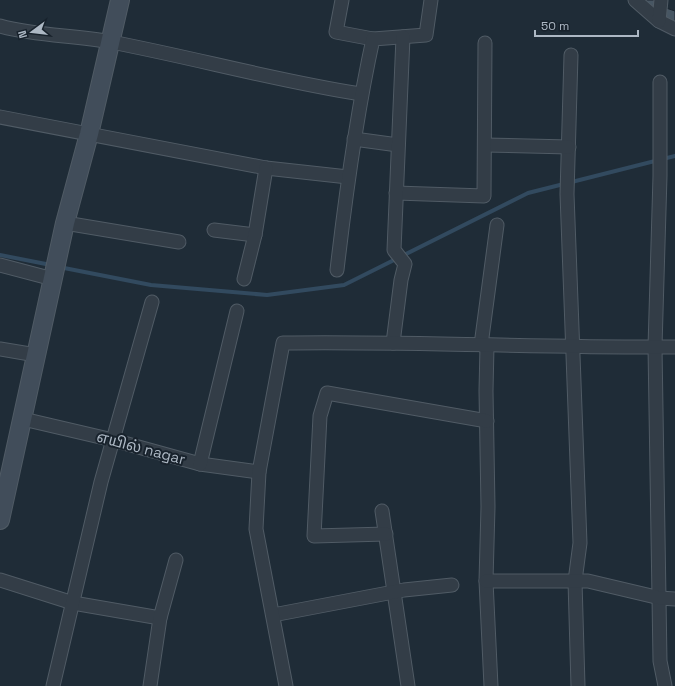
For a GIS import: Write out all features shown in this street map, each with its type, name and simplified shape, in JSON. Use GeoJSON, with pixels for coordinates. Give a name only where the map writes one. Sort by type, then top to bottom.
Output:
{"type":"FeatureCollection","features":[{"type":"Feature","properties":{"kind":"street"},"geometry":{"type":"LineString","coordinates":[[0,520],[23,419],[64,223],[90,134],[120,0]]}},
{"type":"Feature","properties":{"kind":"street"},"geometry":{"type":"LineString","coordinates":[[342,0],[336,32],[373,39],[426,35],[431,0]]}},
{"type":"Feature","properties":{"kind":"street"},"geometry":{"type":"LineString","coordinates":[[635,0],[659,21],[675,29]]}},
{"type":"Feature","properties":{"kind":"street"},"geometry":{"type":"LineString","coordinates":[[659,21],[661,0]]}},
{"type":"Feature","properties":{"kind":"street"},"geometry":{"type":"LineString","coordinates":[[0,26],[18,31],[110,42],[306,86],[361,94]]}},
{"type":"Feature","properties":{"kind":"street"},"geometry":{"type":"LineString","coordinates":[[393,343],[401,280],[405,264],[394,250],[403,37]]}},
{"type":"Feature","properties":{"kind":"street"},"geometry":{"type":"LineString","coordinates":[[337,270],[348,177],[361,94],[373,39]]}},
{"type":"Feature","properties":{"kind":"street"},"geometry":{"type":"LineString","coordinates":[[396,193],[484,196],[485,43]]}},
{"type":"Feature","properties":{"kind":"street"},"geometry":{"type":"LineString","coordinates":[[571,55],[569,177],[567,194],[580,543],[575,581],[578,686]]}},
{"type":"Feature","properties":{"kind":"street"},"geometry":{"type":"LineString","coordinates":[[660,82],[660,176],[655,347],[660,661],[665,686]]}},
{"type":"Feature","properties":{"kind":"street"},"geometry":{"type":"LineString","coordinates":[[0,118],[266,168],[348,177]]}},
{"type":"Feature","properties":{"kind":"street"},"geometry":{"type":"LineString","coordinates":[[354,139],[398,144]]}},
{"type":"Feature","properties":{"kind":"street"},"geometry":{"type":"LineString","coordinates":[[485,145],[569,147]]}},
{"type":"Feature","properties":{"kind":"street"},"geometry":{"type":"LineString","coordinates":[[244,279],[255,235],[266,168]]}},
{"type":"Feature","properties":{"kind":"street"},"geometry":{"type":"LineString","coordinates":[[64,223],[179,242]]}},
{"type":"Feature","properties":{"kind":"street"},"geometry":{"type":"LineString","coordinates":[[491,686],[486,581],[488,507],[484,346],[497,226]]}},
{"type":"Feature","properties":{"kind":"street"},"geometry":{"type":"LineString","coordinates":[[214,230],[255,235]]}},
{"type":"Feature","properties":{"kind":"street"},"geometry":{"type":"LineString","coordinates":[[0,265],[53,279]]}},
{"type":"Feature","properties":{"kind":"street"},"geometry":{"type":"LineString","coordinates":[[53,686],[101,482],[152,302]]}},
{"type":"Feature","properties":{"kind":"street"},"geometry":{"type":"LineString","coordinates":[[200,464],[237,311]]}},
{"type":"Feature","properties":{"kind":"street"},"geometry":{"type":"LineString","coordinates":[[286,686],[256,529],[259,472],[283,343],[393,343],[572,348],[675,347]]}},
{"type":"Feature","properties":{"kind":"street"},"geometry":{"type":"LineString","coordinates":[[0,349],[36,356]]}},
{"type":"Feature","properties":{"kind":"street"},"geometry":{"type":"LineString","coordinates":[[386,534],[314,536],[320,416],[327,393],[487,421]]}},
{"type":"Feature","properties":{"kind":"street","name":"எயில் nagar"},"geometry":{"type":"LineString","coordinates":[[23,419],[114,440],[200,464],[259,472]]}},
{"type":"Feature","properties":{"kind":"street"},"geometry":{"type":"LineString","coordinates":[[382,511],[408,686]]}},
{"type":"Feature","properties":{"kind":"street"},"geometry":{"type":"LineString","coordinates":[[150,686],[160,618],[176,560]]}},
{"type":"Feature","properties":{"kind":"street"},"geometry":{"type":"LineString","coordinates":[[0,580],[73,603],[160,618]]}},
{"type":"Feature","properties":{"kind":"street"},"geometry":{"type":"LineString","coordinates":[[486,581],[588,581],[660,598],[675,599]]}},
{"type":"Feature","properties":{"kind":"street"},"geometry":{"type":"LineString","coordinates":[[273,615],[394,591],[452,585]]}},
{"type":"Feature","properties":{"kind":"building"},"geometry":{"type":"Polygon","coordinates":[[[645,0],[658,0],[658,17],[645,5],[645,0]]]}},
{"type":"Feature","properties":{"kind":"building"},"geometry":{"type":"Polygon","coordinates":[[[666,8],[675,11],[675,28],[664,22],[666,8]]]}},
{"type":"Feature","properties":{"kind":"waterway"},"geometry":{"type":"LineString","coordinates":[[59,267],[151,285],[267,295],[344,285],[528,193],[675,156]]}},
{"type":"Feature","properties":{"kind":"waterway"},"geometry":{"type":"LineString","coordinates":[[0,255],[51,265]]}}]}
